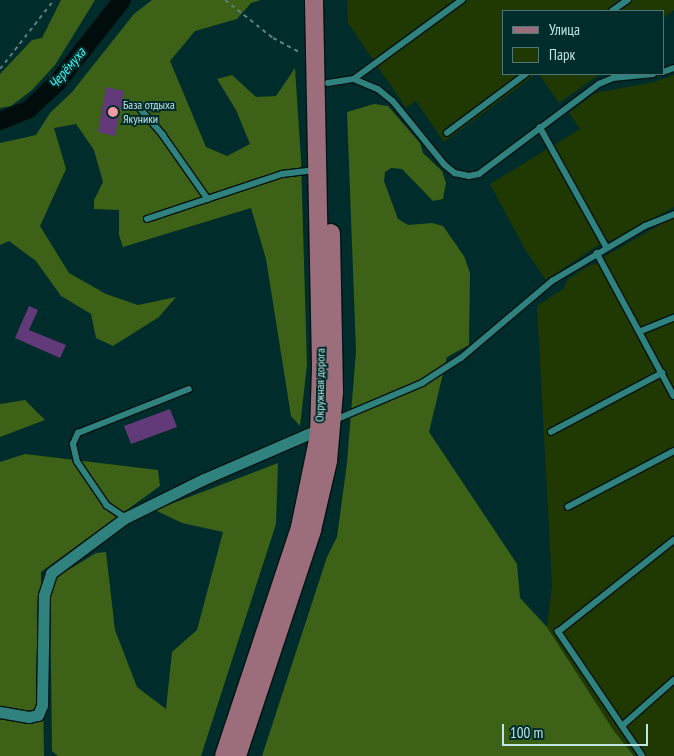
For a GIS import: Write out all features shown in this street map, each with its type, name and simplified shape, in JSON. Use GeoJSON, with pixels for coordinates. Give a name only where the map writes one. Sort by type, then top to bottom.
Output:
{"type":"FeatureCollection","features":[{"type":"Feature","properties":{"kind":"main road","name":"Окружная дорога"},"geometry":{"type":"LineString","coordinates":[[238,756],[312,530],[328,461],[321,366],[314,0]]}},
{"type":"Feature","properties":{"kind":"main road","name":"Окружная дорога"},"geometry":{"type":"LineString","coordinates":[[224,756],[300,527],[326,426],[328,83],[326,0]]}},
{"type":"Feature","properties":{"kind":"street"},"geometry":{"type":"LineString","coordinates":[[0,712],[29,717],[38,715],[42,705],[46,582],[51,572],[125,518],[204,479],[326,426]]}},
{"type":"Feature","properties":{"kind":"lane"},"geometry":{"type":"LineString","coordinates":[[328,83],[354,79],[462,0]]}},
{"type":"Feature","properties":{"kind":"lane"},"geometry":{"type":"LineString","coordinates":[[613,10],[628,0]]}},
{"type":"Feature","properties":{"kind":"lane"},"geometry":{"type":"LineString","coordinates":[[447,134],[525,75]]}},
{"type":"Feature","properties":{"kind":"lane"},"geometry":{"type":"LineString","coordinates":[[354,79],[378,89],[393,101],[445,164],[455,173],[469,176],[479,174],[599,84],[613,78],[643,75]]}},
{"type":"Feature","properties":{"kind":"lane"},"geometry":{"type":"LineString","coordinates":[[139,107],[163,135],[208,199]]}},
{"type":"Feature","properties":{"kind":"lane"},"geometry":{"type":"LineString","coordinates":[[540,127],[607,248]]}},
{"type":"Feature","properties":{"kind":"lane"},"geometry":{"type":"LineString","coordinates":[[146,218],[282,174],[318,169]]}},
{"type":"Feature","properties":{"kind":"lane"},"geometry":{"type":"LineString","coordinates":[[326,426],[404,392],[453,364],[540,290],[645,226],[674,214]]}},
{"type":"Feature","properties":{"kind":"lane"},"geometry":{"type":"LineString","coordinates":[[597,254],[641,331],[674,396]]}},
{"type":"Feature","properties":{"kind":"lane"},"geometry":{"type":"LineString","coordinates":[[641,331],[674,318]]}},
{"type":"Feature","properties":{"kind":"lane"},"geometry":{"type":"LineString","coordinates":[[551,432],[662,373]]}},
{"type":"Feature","properties":{"kind":"lane"},"geometry":{"type":"LineString","coordinates":[[125,518],[107,506],[78,462],[73,444],[78,433],[189,388]]}},
{"type":"Feature","properties":{"kind":"lane"},"geometry":{"type":"LineString","coordinates":[[568,507],[674,451]]}},
{"type":"Feature","properties":{"kind":"lane"},"geometry":{"type":"LineString","coordinates":[[642,756],[558,632],[674,540]]}},
{"type":"Feature","properties":{"kind":"lane"},"geometry":{"type":"LineString","coordinates":[[622,726],[674,680]]}},
{"type":"Feature","properties":{"kind":"path"},"geometry":{"type":"LineString","coordinates":[[0,69],[54,0]]}},
{"type":"Feature","properties":{"kind":"path"},"geometry":{"type":"LineString","coordinates":[[224,0],[273,38],[315,58]]}},
{"type":"Feature","properties":{"kind":"green space"},"geometry":{"type":"Polygon","coordinates":[[[61,0],[95,0],[55,65],[32,90],[11,106],[0,108],[0,74],[32,40],[42,38],[61,0]]]}},
{"type":"Feature","properties":{"kind":"green space"},"geometry":{"type":"Polygon","coordinates":[[[152,0],[261,0],[251,3],[237,19],[195,31],[170,61],[206,147],[227,156],[250,144],[236,110],[217,79],[232,75],[256,97],[276,96],[295,68],[301,160],[307,365],[300,426],[291,416],[266,259],[251,208],[123,247],[119,235],[119,210],[94,209],[94,200],[103,182],[94,150],[76,124],[54,128],[66,169],[40,226],[69,273],[106,294],[138,305],[176,297],[159,317],[113,346],[96,338],[91,314],[61,296],[36,261],[9,241],[0,245],[0,143],[36,135],[50,113],[72,92],[134,14],[152,0]]]}},
{"type":"Feature","properties":{"kind":"green space"},"geometry":{"type":"Polygon","coordinates":[[[347,0],[674,0],[674,10],[664,17],[664,10],[502,10],[502,75],[535,75],[444,142],[416,101],[406,108],[348,23],[347,0]]]}},
{"type":"Feature","properties":{"kind":"green space"},"geometry":{"type":"Polygon","coordinates":[[[540,75],[599,75],[559,103],[540,75]]]}},
{"type":"Feature","properties":{"kind":"green space"},"geometry":{"type":"Polygon","coordinates":[[[674,75],[674,207],[610,241],[607,239],[546,280],[526,251],[490,184],[580,129],[569,113],[595,93],[654,82],[674,75]]]}},
{"type":"Feature","properties":{"kind":"green space"},"geometry":{"type":"Polygon","coordinates":[[[374,104],[388,106],[420,143],[423,153],[442,171],[446,183],[443,199],[433,201],[402,169],[391,168],[385,172],[384,181],[398,219],[408,225],[432,223],[443,226],[464,256],[470,273],[469,345],[447,357],[429,432],[517,564],[520,598],[547,627],[614,731],[634,756],[262,756],[327,557],[337,537],[347,463],[356,351],[347,112],[374,104]]]}},
{"type":"Feature","properties":{"kind":"green space"},"geometry":{"type":"Polygon","coordinates":[[[674,217],[674,756],[634,756],[614,731],[547,627],[552,585],[537,306],[564,288],[567,280],[590,265],[606,263],[604,257],[674,217]]]}},
{"type":"Feature","properties":{"kind":"green space"},"geometry":{"type":"Polygon","coordinates":[[[25,400],[45,420],[0,437],[0,404],[25,400]]]}},
{"type":"Feature","properties":{"kind":"green space"},"geometry":{"type":"Polygon","coordinates":[[[25,454],[158,470],[160,486],[41,572],[44,756],[0,756],[0,462],[25,454]]]}},
{"type":"Feature","properties":{"kind":"green space"},"geometry":{"type":"Polygon","coordinates":[[[278,463],[276,524],[201,756],[58,756],[52,751],[50,581],[96,553],[106,552],[115,630],[137,687],[166,709],[172,652],[197,630],[223,532],[182,523],[155,510],[278,463]]]}},
{"type":"Feature","properties":{"kind":"building"},"geometry":{"type":"Polygon","coordinates":[[[106,87],[124,91],[115,136],[98,132],[106,87]]]}},
{"type":"Feature","properties":{"kind":"building"},"geometry":{"type":"Polygon","coordinates":[[[29,306],[38,310],[29,330],[66,345],[60,358],[15,338],[29,306]]]}},
{"type":"Feature","properties":{"kind":"building"},"geometry":{"type":"Polygon","coordinates":[[[170,409],[177,427],[131,444],[124,426],[170,409]]]}},
{"type":"Feature","properties":{"kind":"waterway","name":"Черёмуха"},"geometry":{"type":"LineString","coordinates":[[0,121],[29,109],[57,83],[122,0]]}},
{"type":"Feature","properties":{"kind":"place","name":"База отдыха Якуники"},"geometry":{"type":"Point","coordinates":[113,112]}}]}
